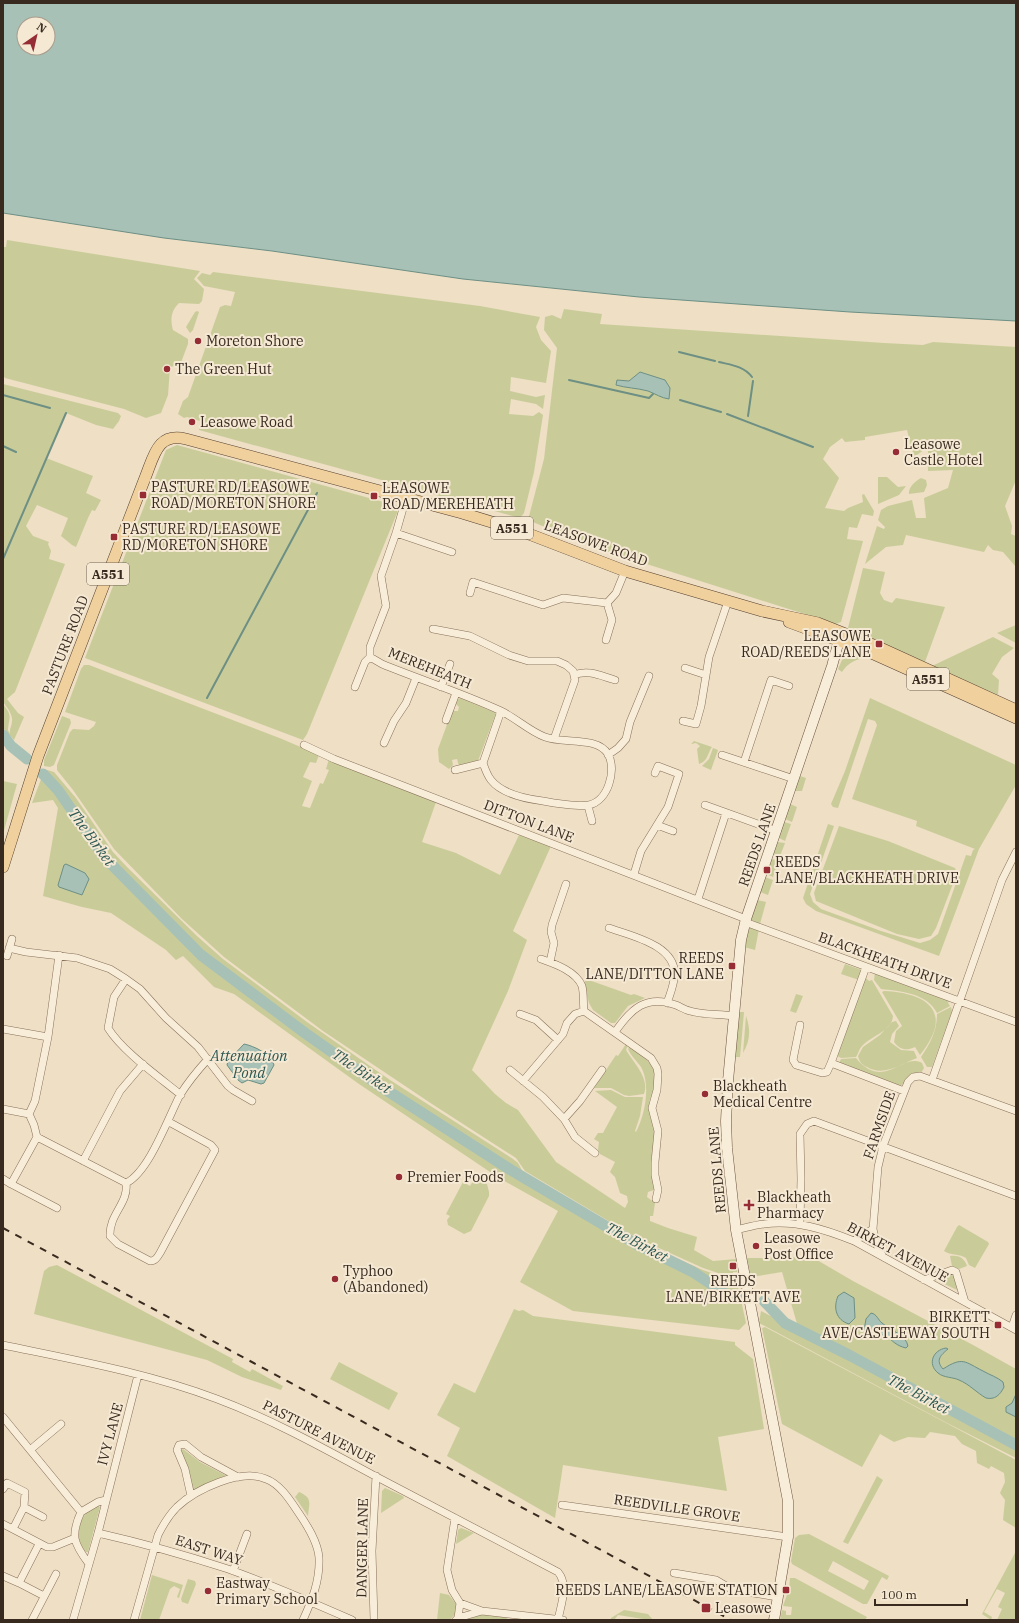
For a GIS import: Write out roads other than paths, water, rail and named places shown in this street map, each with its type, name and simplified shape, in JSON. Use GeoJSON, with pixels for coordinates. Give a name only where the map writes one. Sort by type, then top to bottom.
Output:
{"type":"FeatureCollection","features":[{"type":"Feature","properties":{"kind":"main road","name":"LEASOWE ROAD"},"geometry":{"type":"LineString","coordinates":[[166,440],[177,436],[186,438],[521,531],[625,571],[841,636],[1016,710]]}},
{"type":"Feature","properties":{"kind":"main road","name":"PASTURE ROAD"},"geometry":{"type":"LineString","coordinates":[[3,867],[28,783],[55,711],[158,447],[166,440]]}},
{"type":"Feature","properties":{"kind":"main road","name":"LEASOWE ROAD"},"geometry":{"type":"LineString","coordinates":[[841,636],[867,651],[1016,718]]}},
{"type":"Feature","properties":{"kind":"street","name":"MEREHEATH"},"geometry":{"type":"LineString","coordinates":[[406,498],[381,576],[386,606],[370,647],[370,657],[382,664],[501,711],[545,737],[589,743],[599,746],[608,755]]}},
{"type":"Feature","properties":{"kind":"street"},"geometry":{"type":"LineString","coordinates":[[396,533],[452,552]]}},
{"type":"Feature","properties":{"kind":"street"},"geometry":{"type":"LineString","coordinates":[[607,603],[616,593],[625,571]]}},
{"type":"Feature","properties":{"kind":"street"},"geometry":{"type":"LineString","coordinates":[[470,593],[473,582],[543,605],[563,598],[607,603]]}},
{"type":"Feature","properties":{"kind":"street"},"geometry":{"type":"LineString","coordinates":[[683,721],[696,724],[701,706],[709,657],[728,601]]}},
{"type":"Feature","properties":{"kind":"street"},"geometry":{"type":"LineString","coordinates":[[606,640],[612,620],[607,603]]}},
{"type":"Feature","properties":{"kind":"street"},"geometry":{"type":"LineString","coordinates":[[433,629],[470,636],[509,655],[528,661],[557,661],[566,665],[573,671],[575,680],[554,739]]}},
{"type":"Feature","properties":{"kind":"street","name":"REEDS LANE"},"geometry":{"type":"LineString","coordinates":[[774,1620],[788,1537],[788,1513],[785,1483],[736,1230],[726,1133],[733,1016],[741,940],[746,920],[841,636]]}},
{"type":"Feature","properties":{"kind":"street"},"geometry":{"type":"LineString","coordinates":[[355,687],[365,662],[370,657]]}},
{"type":"Feature","properties":{"kind":"street"},"geometry":{"type":"LineString","coordinates":[[441,687],[450,664]]}},
{"type":"Feature","properties":{"kind":"street"},"geometry":{"type":"LineString","coordinates":[[685,668],[706,675]]}},
{"type":"Feature","properties":{"kind":"street"},"geometry":{"type":"LineString","coordinates":[[574,675],[582,671],[615,680]]}},
{"type":"Feature","properties":{"kind":"street"},"geometry":{"type":"LineString","coordinates":[[501,711],[483,763],[492,781],[513,794],[535,800],[588,806],[599,800],[609,783],[612,770],[608,755],[618,748],[626,739],[630,722],[649,676]]}},
{"type":"Feature","properties":{"kind":"street"},"geometry":{"type":"LineString","coordinates":[[384,743],[394,721],[406,703],[416,678]]}},
{"type":"Feature","properties":{"kind":"street"},"geometry":{"type":"LineString","coordinates":[[744,762],[771,680],[789,686]]}},
{"type":"Feature","properties":{"kind":"street"},"geometry":{"type":"LineString","coordinates":[[446,720],[456,693]]}},
{"type":"Feature","properties":{"kind":"street","name":"DITTON LANE"},"geometry":{"type":"LineString","coordinates":[[304,745],[334,759],[484,818],[698,899],[746,920]]}},
{"type":"Feature","properties":{"kind":"street"},"geometry":{"type":"LineString","coordinates":[[722,755],[794,779]]}},
{"type":"Feature","properties":{"kind":"street"},"geometry":{"type":"LineString","coordinates":[[455,770],[483,763]]}},
{"type":"Feature","properties":{"kind":"street"},"geometry":{"type":"LineString","coordinates":[[634,874],[644,846],[668,807],[679,774],[658,766],[656,773]]}},
{"type":"Feature","properties":{"kind":"street"},"geometry":{"type":"LineString","coordinates":[[705,805],[777,831]]}},
{"type":"Feature","properties":{"kind":"street"},"geometry":{"type":"LineString","coordinates":[[588,806],[592,821]]}},
{"type":"Feature","properties":{"kind":"street"},"geometry":{"type":"LineString","coordinates":[[698,899],[726,813]]}},
{"type":"Feature","properties":{"kind":"street"},"geometry":{"type":"LineString","coordinates":[[657,825],[673,830]]}},
{"type":"Feature","properties":{"kind":"street"},"geometry":{"type":"LineString","coordinates":[[1016,852],[1002,880],[932,1080],[1016,1111]]}},
{"type":"Feature","properties":{"kind":"street"},"geometry":{"type":"LineString","coordinates":[[550,962],[554,943],[551,932],[552,925],[566,884]]}},
{"type":"Feature","properties":{"kind":"street","name":"BLACKHEATH DRIVE"},"geometry":{"type":"LineString","coordinates":[[746,920],[866,967],[1016,1022]]}},
{"type":"Feature","properties":{"kind":"street"},"geometry":{"type":"LineString","coordinates":[[609,928],[654,944],[667,954],[672,964],[675,978],[667,1003]]}},
{"type":"Feature","properties":{"kind":"street"},"geometry":{"type":"LineString","coordinates":[[7,956],[12,939]]}},
{"type":"Feature","properties":{"kind":"street"},"geometry":{"type":"LineString","coordinates":[[10,948],[26,952],[77,958],[110,969],[126,979],[140,989],[166,1018],[198,1047],[228,1086],[252,1101]]}},
{"type":"Feature","properties":{"kind":"street"},"geometry":{"type":"LineString","coordinates":[[11,1184],[37,1136],[29,1114],[35,1101],[48,1037],[59,955]]}},
{"type":"Feature","properties":{"kind":"street"},"geometry":{"type":"LineString","coordinates":[[541,959],[573,974],[582,986],[584,1011]]}},
{"type":"Feature","properties":{"kind":"street"},"geometry":{"type":"LineString","coordinates":[[800,1025],[793,1060],[796,1065],[827,1072],[866,967]]}},
{"type":"Feature","properties":{"kind":"street"},"geometry":{"type":"LineString","coordinates":[[126,979],[114,997],[108,1028],[113,1036],[143,1064],[181,1095]]}},
{"type":"Feature","properties":{"kind":"street"},"geometry":{"type":"LineString","coordinates":[[615,1032],[636,1007],[650,1001],[676,1005],[690,1011],[733,1016]]}},
{"type":"Feature","properties":{"kind":"street"},"geometry":{"type":"LineString","coordinates":[[584,1011],[651,1058],[657,1068],[657,1090],[652,1108],[658,1131],[655,1162],[655,1175],[658,1190],[656,1199]]}},
{"type":"Feature","properties":{"kind":"street"},"geometry":{"type":"LineString","coordinates":[[523,1081],[563,1034],[567,1023],[575,1014],[584,1011]]}},
{"type":"Feature","properties":{"kind":"street"},"geometry":{"type":"LineString","coordinates":[[520,1014],[536,1020],[558,1040]]}},
{"type":"Feature","properties":{"kind":"street"},"geometry":{"type":"LineString","coordinates":[[3,1029],[48,1037]]}},
{"type":"Feature","properties":{"kind":"street"},"geometry":{"type":"LineString","coordinates":[[126,1183],[136,1176],[169,1122],[181,1095],[196,1073],[208,1059]]}},
{"type":"Feature","properties":{"kind":"street"},"geometry":{"type":"LineString","coordinates":[[831,1063],[904,1091]]}},
{"type":"Feature","properties":{"kind":"street"},"geometry":{"type":"LineString","coordinates":[[83,1161],[120,1091],[143,1064]]}},
{"type":"Feature","properties":{"kind":"street"},"geometry":{"type":"LineString","coordinates":[[510,1070],[543,1097],[564,1119],[575,1137],[595,1153]]}},
{"type":"Feature","properties":{"kind":"street"},"geometry":{"type":"LineString","coordinates":[[564,1119],[580,1101],[602,1070]]}},
{"type":"Feature","properties":{"kind":"street","name":"FARMSIDE"},"geometry":{"type":"LineString","coordinates":[[883,1257],[876,1243],[873,1229],[878,1168],[883,1146],[908,1082],[913,1076],[920,1076],[932,1080]]}},
{"type":"Feature","properties":{"kind":"street"},"geometry":{"type":"LineString","coordinates":[[3,1109],[29,1114]]}},
{"type":"Feature","properties":{"kind":"street"},"geometry":{"type":"LineString","coordinates":[[126,1183],[126,1194],[110,1224],[110,1236],[118,1244],[150,1261],[155,1260],[215,1150],[211,1144],[169,1122]]}},
{"type":"Feature","properties":{"kind":"street"},"geometry":{"type":"LineString","coordinates":[[800,1224],[802,1179],[800,1134],[807,1124],[814,1122],[821,1123],[1016,1196]]}},
{"type":"Feature","properties":{"kind":"street"},"geometry":{"type":"LineString","coordinates":[[37,1136],[126,1183]]}},
{"type":"Feature","properties":{"kind":"street"},"geometry":{"type":"LineString","coordinates":[[3,1179],[57,1208]]}},
{"type":"Feature","properties":{"kind":"street","name":"BIRKET AVENUE"},"geometry":{"type":"LineString","coordinates":[[736,1230],[764,1224],[800,1224],[828,1230],[854,1241],[1014,1328]]}},
{"type":"Feature","properties":{"kind":"street"},"geometry":{"type":"LineString","coordinates":[[854,1241],[873,1229]]}},
{"type":"Feature","properties":{"kind":"street"},"geometry":{"type":"LineString","coordinates":[[924,1280],[952,1270],[956,1272],[965,1302]]}},
{"type":"Feature","properties":{"kind":"street"},"geometry":{"type":"LineString","coordinates":[[1014,1328],[1016,1315]]}},
{"type":"Feature","properties":{"kind":"street","name":"PASTURE AVENUE"},"geometry":{"type":"LineString","coordinates":[[3,1345],[103,1366],[204,1394],[297,1434],[558,1572],[562,1577],[564,1589],[558,1620]]}},
{"type":"Feature","properties":{"kind":"street","name":"IVY LANE"},"geometry":{"type":"LineString","coordinates":[[73,1620],[98,1533],[138,1375]]}},
{"type":"Feature","properties":{"kind":"street"},"geometry":{"type":"LineString","coordinates":[[3,1417],[81,1512]]}},
{"type":"Feature","properties":{"kind":"street"},"geometry":{"type":"LineString","coordinates":[[30,1450],[61,1424]]}},
{"type":"Feature","properties":{"kind":"street"},"geometry":{"type":"LineString","coordinates":[[191,1496],[177,1450],[179,1445],[185,1444],[201,1457],[238,1476]]}},
{"type":"Feature","properties":{"kind":"street"},"geometry":{"type":"LineString","coordinates":[[134,1620],[158,1534],[176,1507],[191,1496],[213,1485],[238,1476],[252,1475],[267,1479],[279,1488],[303,1519],[312,1535],[319,1557],[316,1587],[303,1620]]}},
{"type":"Feature","properties":{"kind":"street","name":"DANGER LANE"},"geometry":{"type":"LineString","coordinates":[[374,1620],[372,1551],[376,1476]]}},
{"type":"Feature","properties":{"kind":"street"},"geometry":{"type":"LineString","coordinates":[[3,1489],[6,1483],[24,1492],[24,1507],[13,1529]]}},
{"type":"Feature","properties":{"kind":"street"},"geometry":{"type":"LineString","coordinates":[[89,1564],[77,1548],[75,1538],[76,1527],[81,1512],[98,1502],[106,1500]]}},
{"type":"Feature","properties":{"kind":"street","name":"REEDVILLE GROVE"},"geometry":{"type":"LineString","coordinates":[[562,1505],[788,1537]]}},
{"type":"Feature","properties":{"kind":"street"},"geometry":{"type":"LineString","coordinates":[[24,1507],[43,1517]]}},
{"type":"Feature","properties":{"kind":"street"},"geometry":{"type":"LineString","coordinates":[[455,1518],[447,1570],[452,1590],[460,1603],[482,1611],[563,1620]]}},
{"type":"Feature","properties":{"kind":"street"},"geometry":{"type":"LineString","coordinates":[[3,1524],[47,1548],[75,1538]]}},
{"type":"Feature","properties":{"kind":"street","name":"EAST WAY"},"geometry":{"type":"LineString","coordinates":[[98,1533],[154,1546],[233,1571],[352,1620]]}},
{"type":"Feature","properties":{"kind":"street"},"geometry":{"type":"LineString","coordinates":[[233,1571],[247,1534]]}},
{"type":"Feature","properties":{"kind":"street"},"geometry":{"type":"LineString","coordinates":[[19,1583],[39,1544]]}},
{"type":"Feature","properties":{"kind":"street"},"geometry":{"type":"LineString","coordinates":[[674,1573],[716,1580],[733,1590],[778,1597]]}},
{"type":"Feature","properties":{"kind":"street"},"geometry":{"type":"LineString","coordinates":[[32,1620],[56,1574]]}},
{"type":"Feature","properties":{"kind":"street"},"geometry":{"type":"LineString","coordinates":[[3,1576],[44,1596]]}},
{"type":"Feature","properties":{"kind":"street"},"geometry":{"type":"LineString","coordinates":[[460,1603],[457,1619],[482,1611]]}},
{"type":"Feature","properties":{"kind":"water"},"geometry":{"type":"Polygon","coordinates":[[[3,3],[1016,3],[1016,321],[850,312],[639,297],[463,279],[272,251],[164,238],[3,213],[3,3]]]}},
{"type":"Feature","properties":{"kind":"water"},"geometry":{"type":"Polygon","coordinates":[[[640,372],[665,380],[670,388],[669,399],[648,391],[616,385],[617,380],[629,381],[640,372]]]}},
{"type":"Feature","properties":{"kind":"water"},"geometry":{"type":"Polygon","coordinates":[[[66,864],[85,873],[89,879],[82,895],[59,887],[58,885],[64,865],[66,864]]]}},
{"type":"Feature","properties":{"kind":"water","name":"Attenuation Pond"},"geometry":{"type":"Polygon","coordinates":[[[244,1044],[262,1051],[272,1061],[274,1065],[264,1083],[261,1084],[248,1080],[242,1083],[227,1065],[228,1061],[244,1044]]]}},
{"type":"Feature","properties":{"kind":"water"},"geometry":{"type":"Polygon","coordinates":[[[844,1292],[854,1298],[855,1318],[849,1324],[838,1317],[836,1309],[838,1296],[844,1292]]]}},
{"type":"Feature","properties":{"kind":"water"},"geometry":{"type":"Polygon","coordinates":[[[871,1313],[875,1315],[885,1326],[901,1336],[907,1342],[908,1346],[906,1348],[900,1346],[886,1335],[876,1335],[873,1330],[864,1330],[866,1319],[871,1313]]]}},
{"type":"Feature","properties":{"kind":"water"},"geometry":{"type":"Polygon","coordinates":[[[946,1348],[948,1349],[939,1360],[939,1363],[943,1369],[955,1363],[968,1363],[1003,1382],[1004,1387],[1001,1392],[995,1398],[986,1398],[963,1382],[938,1373],[933,1366],[933,1358],[938,1351],[946,1348]]]}},
{"type":"Feature","properties":{"kind":"water"},"geometry":{"type":"Polygon","coordinates":[[[1016,1394],[1016,1417],[1006,1412],[1006,1407],[1012,1403],[1016,1394]]]}},
{"type":"Feature","properties":{"kind":"waterway"},"geometry":{"type":"LineString","coordinates":[[679,352],[715,361]]}},
{"type":"Feature","properties":{"kind":"waterway"},"geometry":{"type":"LineString","coordinates":[[719,362],[741,368],[752,377]]}},
{"type":"Feature","properties":{"kind":"waterway"},"geometry":{"type":"LineString","coordinates":[[569,380],[649,398],[653,394]]}},
{"type":"Feature","properties":{"kind":"waterway"},"geometry":{"type":"LineString","coordinates":[[748,416],[753,381]]}},
{"type":"Feature","properties":{"kind":"waterway"},"geometry":{"type":"LineString","coordinates":[[3,395],[50,408]]}},
{"type":"Feature","properties":{"kind":"waterway"},"geometry":{"type":"LineString","coordinates":[[680,400],[721,412]]}},
{"type":"Feature","properties":{"kind":"waterway"},"geometry":{"type":"LineString","coordinates":[[3,559],[66,413]]}},
{"type":"Feature","properties":{"kind":"waterway"},"geometry":{"type":"LineString","coordinates":[[727,414],[813,447]]}},
{"type":"Feature","properties":{"kind":"waterway"},"geometry":{"type":"LineString","coordinates":[[3,446],[16,452]]}},
{"type":"Feature","properties":{"kind":"waterway"},"geometry":{"type":"LineString","coordinates":[[207,698],[317,493]]}},
{"type":"Feature","properties":{"kind":"waterway","name":"The Birket"},"geometry":{"type":"LineString","coordinates":[[3,735],[11,746],[27,759]]}},
{"type":"Feature","properties":{"kind":"waterway","name":"The Birket"},"geometry":{"type":"LineString","coordinates":[[43,774],[58,790],[104,857],[201,955],[305,1033],[380,1086],[511,1170],[636,1244],[693,1272],[726,1294],[738,1297]]}},
{"type":"Feature","properties":{"kind":"waterway","name":"The Birket"},"geometry":{"type":"LineString","coordinates":[[344,1052],[344,1061]]}},
{"type":"Feature","properties":{"kind":"waterway","name":"The Birket"},"geometry":{"type":"LineString","coordinates":[[764,1301],[785,1323],[849,1355],[1016,1445]]}},
{"type":"Feature","properties":{"kind":"railway"},"geometry":{"type":"LineString","coordinates":[[3,1228],[731,1620]]}},
{"type":"Feature","properties":{"kind":"place","name":"Moreton Shore"},"geometry":{"type":"Point","coordinates":[198,341]}},
{"type":"Feature","properties":{"kind":"place","name":"The Green Hut"},"geometry":{"type":"Point","coordinates":[167,369]}},
{"type":"Feature","properties":{"kind":"place","name":"Leasowe Road"},"geometry":{"type":"Point","coordinates":[192,422]}},
{"type":"Feature","properties":{"kind":"place","name":"Leasowe Castle Hotel"},"geometry":{"type":"Point","coordinates":[896,452]}},
{"type":"Feature","properties":{"kind":"place","name":"PASTURE RD/LEASOWE ROAD/MORETON SHORE"},"geometry":{"type":"Point","coordinates":[143,495]}},
{"type":"Feature","properties":{"kind":"place","name":"LEASOWE ROAD/MEREHEATH"},"geometry":{"type":"Point","coordinates":[374,496]}},
{"type":"Feature","properties":{"kind":"place","name":"PASTURE RD/LEASOWE RD/MORETON SHORE"},"geometry":{"type":"Point","coordinates":[114,537]}},
{"type":"Feature","properties":{"kind":"place","name":"LEASOWE ROAD/REEDS LANE"},"geometry":{"type":"Point","coordinates":[879,644]}},
{"type":"Feature","properties":{"kind":"place","name":"REEDS LANE/BLACKHEATH DRIVE"},"geometry":{"type":"Point","coordinates":[767,870]}},
{"type":"Feature","properties":{"kind":"place","name":"REEDS LANE/DITTON LANE"},"geometry":{"type":"Point","coordinates":[732,966]}},
{"type":"Feature","properties":{"kind":"place","name":"Blackheath Medical Centre"},"geometry":{"type":"Point","coordinates":[705,1094]}},
{"type":"Feature","properties":{"kind":"place","name":"Premier Foods"},"geometry":{"type":"Point","coordinates":[399,1177]}},
{"type":"Feature","properties":{"kind":"place","name":"Blackheath Pharmacy"},"geometry":{"type":"Point","coordinates":[749,1205]}},
{"type":"Feature","properties":{"kind":"place","name":"Leasowe Post Office"},"geometry":{"type":"Point","coordinates":[756,1246]}},
{"type":"Feature","properties":{"kind":"place","name":"REEDS LANE/BIRKETT AVE"},"geometry":{"type":"Point","coordinates":[733,1266]}},
{"type":"Feature","properties":{"kind":"place","name":"Typhoo (Abandoned)"},"geometry":{"type":"Point","coordinates":[335,1279]}},
{"type":"Feature","properties":{"kind":"place","name":"BIRKETT AVE/CASTLEWAY SOUTH"},"geometry":{"type":"Point","coordinates":[998,1325]}},
{"type":"Feature","properties":{"kind":"place","name":"REEDS LANE/LEASOWE STATION"},"geometry":{"type":"Point","coordinates":[786,1590]}},
{"type":"Feature","properties":{"kind":"place","name":"Eastway Primary School"},"geometry":{"type":"Point","coordinates":[208,1591]}},
{"type":"Feature","properties":{"kind":"place","name":"Leasowe"},"geometry":{"type":"Point","coordinates":[706,1608]}}]}
